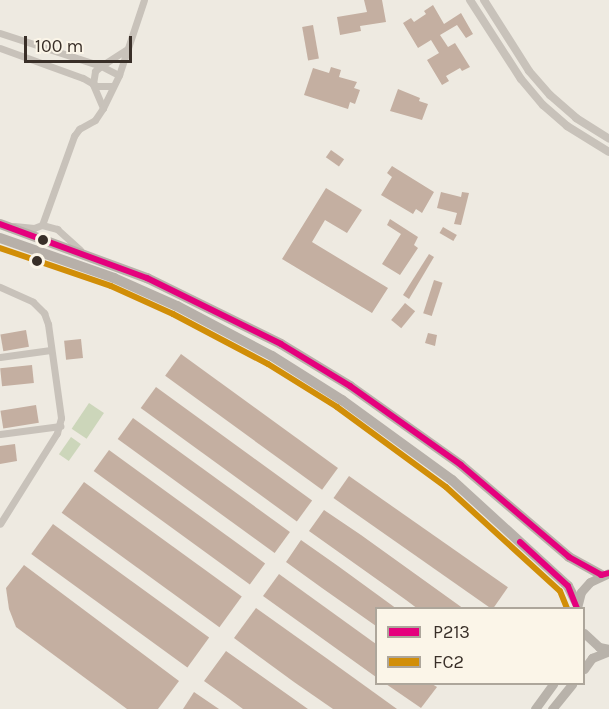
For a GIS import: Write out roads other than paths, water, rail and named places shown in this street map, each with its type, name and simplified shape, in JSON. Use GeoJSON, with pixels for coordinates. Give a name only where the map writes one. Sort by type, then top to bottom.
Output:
{"type":"FeatureCollection","features":[{"type":"Feature","properties":{"kind":"main road"},"geometry":{"type":"LineString","coordinates":[[1,224],[85,254],[175,291],[281,344],[350,386],[461,465],[569,557],[605,574]]}},
{"type":"Feature","properties":{"kind":"main road"},"geometry":{"type":"LineString","coordinates":[[0,238],[114,278],[177,306],[302,375],[342,400],[452,480],[568,586],[577,606]]}},
{"type":"Feature","properties":{"kind":"main road"},"geometry":{"type":"LineString","coordinates":[[577,606],[581,592],[590,582],[605,574]]}},
{"type":"Feature","properties":{"kind":"main road"},"geometry":{"type":"LineString","coordinates":[[585,634],[599,647],[609,650]]}},
{"type":"Feature","properties":{"kind":"main road"},"geometry":{"type":"LineString","coordinates":[[585,668],[592,658],[609,650]]}},
{"type":"Feature","properties":{"kind":"main road"},"geometry":{"type":"LineString","coordinates":[[535,709],[552,685]]}},
{"type":"Feature","properties":{"kind":"main road"},"geometry":{"type":"LineString","coordinates":[[552,709],[571,685]]}},
{"type":"Feature","properties":{"kind":"street"},"geometry":{"type":"LineString","coordinates":[[42,225],[74,136],[79,129],[95,120],[103,108],[118,75],[144,0]]}},
{"type":"Feature","properties":{"kind":"street"},"geometry":{"type":"LineString","coordinates":[[470,0],[521,79],[543,105],[567,126],[609,152]]}},
{"type":"Feature","properties":{"kind":"street"},"geometry":{"type":"LineString","coordinates":[[484,0],[530,71],[550,95],[576,118],[609,139]]}},
{"type":"Feature","properties":{"kind":"street"},"geometry":{"type":"LineString","coordinates":[[0,33],[101,66],[118,75]]}},
{"type":"Feature","properties":{"kind":"street"},"geometry":{"type":"LineString","coordinates":[[0,48],[83,78],[93,84],[103,87],[113,86]]}},
{"type":"Feature","properties":{"kind":"street"},"geometry":{"type":"LineString","coordinates":[[103,108],[93,84],[95,71],[127,49]]}},
{"type":"Feature","properties":{"kind":"street"},"geometry":{"type":"LineString","coordinates":[[1,224],[30,228],[42,225],[57,230],[85,254]]}},
{"type":"Feature","properties":{"kind":"street"},"geometry":{"type":"LineString","coordinates":[[0,287],[33,302],[44,313],[60,426],[11,510],[0,524]]}},
{"type":"Feature","properties":{"kind":"street"},"geometry":{"type":"LineString","coordinates":[[0,357],[51,350]]}},
{"type":"Feature","properties":{"kind":"street"},"geometry":{"type":"LineString","coordinates":[[0,434],[60,426]]}},
{"type":"Feature","properties":{"kind":"street"},"geometry":{"type":"LineString","coordinates":[[0,511],[11,510]]}}]}
